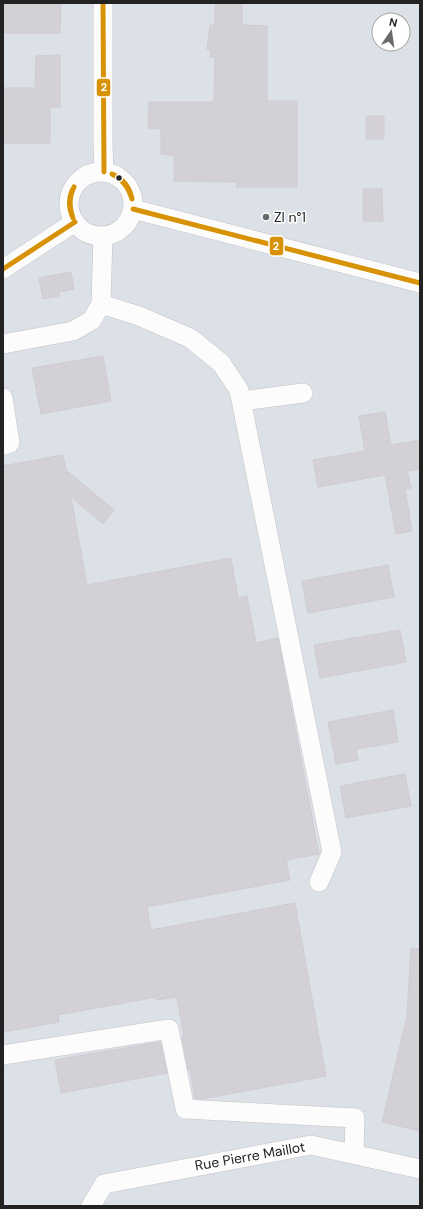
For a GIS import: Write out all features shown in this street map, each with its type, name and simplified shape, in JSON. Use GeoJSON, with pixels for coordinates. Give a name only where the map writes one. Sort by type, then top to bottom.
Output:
{"type":"FeatureCollection","features":[{"type":"Feature","properties":{"kind":"street"},"geometry":{"type":"LineString","coordinates":[[103,3],[104,172]]}},
{"type":"Feature","properties":{"kind":"street"},"geometry":{"type":"LineString","coordinates":[[94,172],[104,172],[114,174],[123,180],[130,188],[133,198],[133,209],[123,228],[114,233],[103,236],[87,232],[80,228],[70,212],[69,202],[71,192],[76,183],[84,176],[94,172]]}},
{"type":"Feature","properties":{"kind":"street"},"geometry":{"type":"LineString","coordinates":[[133,209],[420,282]]}},
{"type":"Feature","properties":{"kind":"street"},"geometry":{"type":"LineString","coordinates":[[3,269],[75,222]]}},
{"type":"Feature","properties":{"kind":"street"},"geometry":{"type":"LineString","coordinates":[[3,344],[73,331],[92,320],[101,304],[103,236]]}},
{"type":"Feature","properties":{"kind":"street"},"geometry":{"type":"LineString","coordinates":[[101,304],[139,316],[190,338],[221,363],[239,390],[332,852],[319,882]]}},
{"type":"Feature","properties":{"kind":"street"},"geometry":{"type":"LineString","coordinates":[[242,401],[303,393]]}},
{"type":"Feature","properties":{"kind":"street"},"geometry":{"type":"LineString","coordinates":[[3,398],[10,443],[3,444]]}},
{"type":"Feature","properties":{"kind":"street"},"geometry":{"type":"LineString","coordinates":[[3,1055],[169,1029],[185,1108],[355,1118],[354,1154]]}},
{"type":"Feature","properties":{"kind":"street","name":"Rue Pierre Maillot"},"geometry":{"type":"LineString","coordinates":[[91,1206],[104,1184],[311,1145],[420,1169]]}},
{"type":"Feature","properties":{"kind":"shaded area"},"geometry":{"type":"Polygon","coordinates":[[[3,3],[420,3],[420,1206],[3,1206],[3,3]]]}},
{"type":"Feature","properties":{"kind":"building"},"geometry":{"type":"Polygon","coordinates":[[[3,3],[61,3],[60,33],[3,33],[3,3]]]}},
{"type":"Feature","properties":{"kind":"building"},"geometry":{"type":"Polygon","coordinates":[[[215,3],[242,3],[242,25],[267,26],[267,101],[297,101],[297,187],[237,187],[236,182],[174,181],[174,155],[161,154],[161,129],[148,128],[149,102],[214,102],[215,57],[210,57],[210,49],[207,49],[210,25],[215,25],[215,3]]]}},
{"type":"Feature","properties":{"kind":"building"},"geometry":{"type":"Polygon","coordinates":[[[60,55],[60,107],[50,107],[50,143],[3,143],[3,88],[35,88],[36,56],[60,55]]]}},
{"type":"Feature","properties":{"kind":"building"},"geometry":{"type":"Polygon","coordinates":[[[366,116],[384,116],[384,139],[366,139],[366,116]]]}},
{"type":"Feature","properties":{"kind":"building"},"geometry":{"type":"Polygon","coordinates":[[[363,189],[382,189],[383,221],[363,221],[363,189]]]}},
{"type":"Feature","properties":{"kind":"building"},"geometry":{"type":"Polygon","coordinates":[[[71,272],[74,289],[59,292],[59,296],[43,299],[39,278],[71,272]]]}},
{"type":"Feature","properties":{"kind":"building"},"geometry":{"type":"Polygon","coordinates":[[[103,356],[111,401],[41,414],[32,368],[103,356]]]}},
{"type":"Feature","properties":{"kind":"building"},"geometry":{"type":"Polygon","coordinates":[[[385,412],[391,445],[420,440],[420,469],[407,471],[411,488],[405,489],[412,531],[396,534],[385,475],[318,487],[313,460],[365,451],[359,416],[385,412]]]}},
{"type":"Feature","properties":{"kind":"building"},"geometry":{"type":"Polygon","coordinates":[[[63,455],[66,470],[114,510],[103,524],[71,497],[87,585],[231,558],[238,598],[247,596],[256,643],[278,638],[319,854],[286,860],[290,880],[147,907],[151,930],[295,903],[326,1076],[202,1099],[195,1099],[182,1036],[184,1036],[177,997],[156,1000],[156,997],[58,1015],[59,1022],[3,1032],[3,466],[63,455]]]}},
{"type":"Feature","properties":{"kind":"building"},"geometry":{"type":"Polygon","coordinates":[[[388,565],[394,597],[308,613],[302,581],[388,565]]]}},
{"type":"Feature","properties":{"kind":"building"},"geometry":{"type":"Polygon","coordinates":[[[400,630],[406,662],[320,678],[314,645],[400,630]]]}},
{"type":"Feature","properties":{"kind":"building"},"geometry":{"type":"Polygon","coordinates":[[[393,710],[398,742],[356,749],[358,760],[336,764],[328,722],[393,710]]]}},
{"type":"Feature","properties":{"kind":"building"},"geometry":{"type":"Polygon","coordinates":[[[405,774],[411,806],[346,818],[340,786],[405,774]]]}},
{"type":"Feature","properties":{"kind":"building"},"geometry":{"type":"Polygon","coordinates":[[[411,948],[420,949],[420,1131],[382,1122],[407,1016],[411,948]]]}},
{"type":"Feature","properties":{"kind":"building"},"geometry":{"type":"Polygon","coordinates":[[[160,1042],[167,1073],[61,1093],[55,1060],[160,1042]]]}},
{"type":"Feature","properties":{"kind":"transit line","name":"2"},"geometry":{"type":"LineString","coordinates":[[103,3],[104,172]]}},
{"type":"Feature","properties":{"kind":"transit line","name":"2"},"geometry":{"type":"LineString","coordinates":[[112,174],[125,184],[130,191],[132,199]]}},
{"type":"Feature","properties":{"kind":"transit line","name":"2"},"geometry":{"type":"LineString","coordinates":[[112,174],[125,184],[132,199]]}},
{"type":"Feature","properties":{"kind":"transit line","name":"2"},"geometry":{"type":"LineString","coordinates":[[73,218],[69,202],[74,187]]}},
{"type":"Feature","properties":{"kind":"transit line","name":"2"},"geometry":{"type":"LineString","coordinates":[[73,218],[70,202],[74,187]]}},
{"type":"Feature","properties":{"kind":"transit line","name":"2"},"geometry":{"type":"LineString","coordinates":[[133,209],[420,283]]}},
{"type":"Feature","properties":{"kind":"transit line","name":"2"},"geometry":{"type":"LineString","coordinates":[[3,269],[75,222]]}},
{"type":"Feature","properties":{"kind":"place","name":"ZI n°1"},"geometry":{"type":"Point","coordinates":[266,217]}}]}
